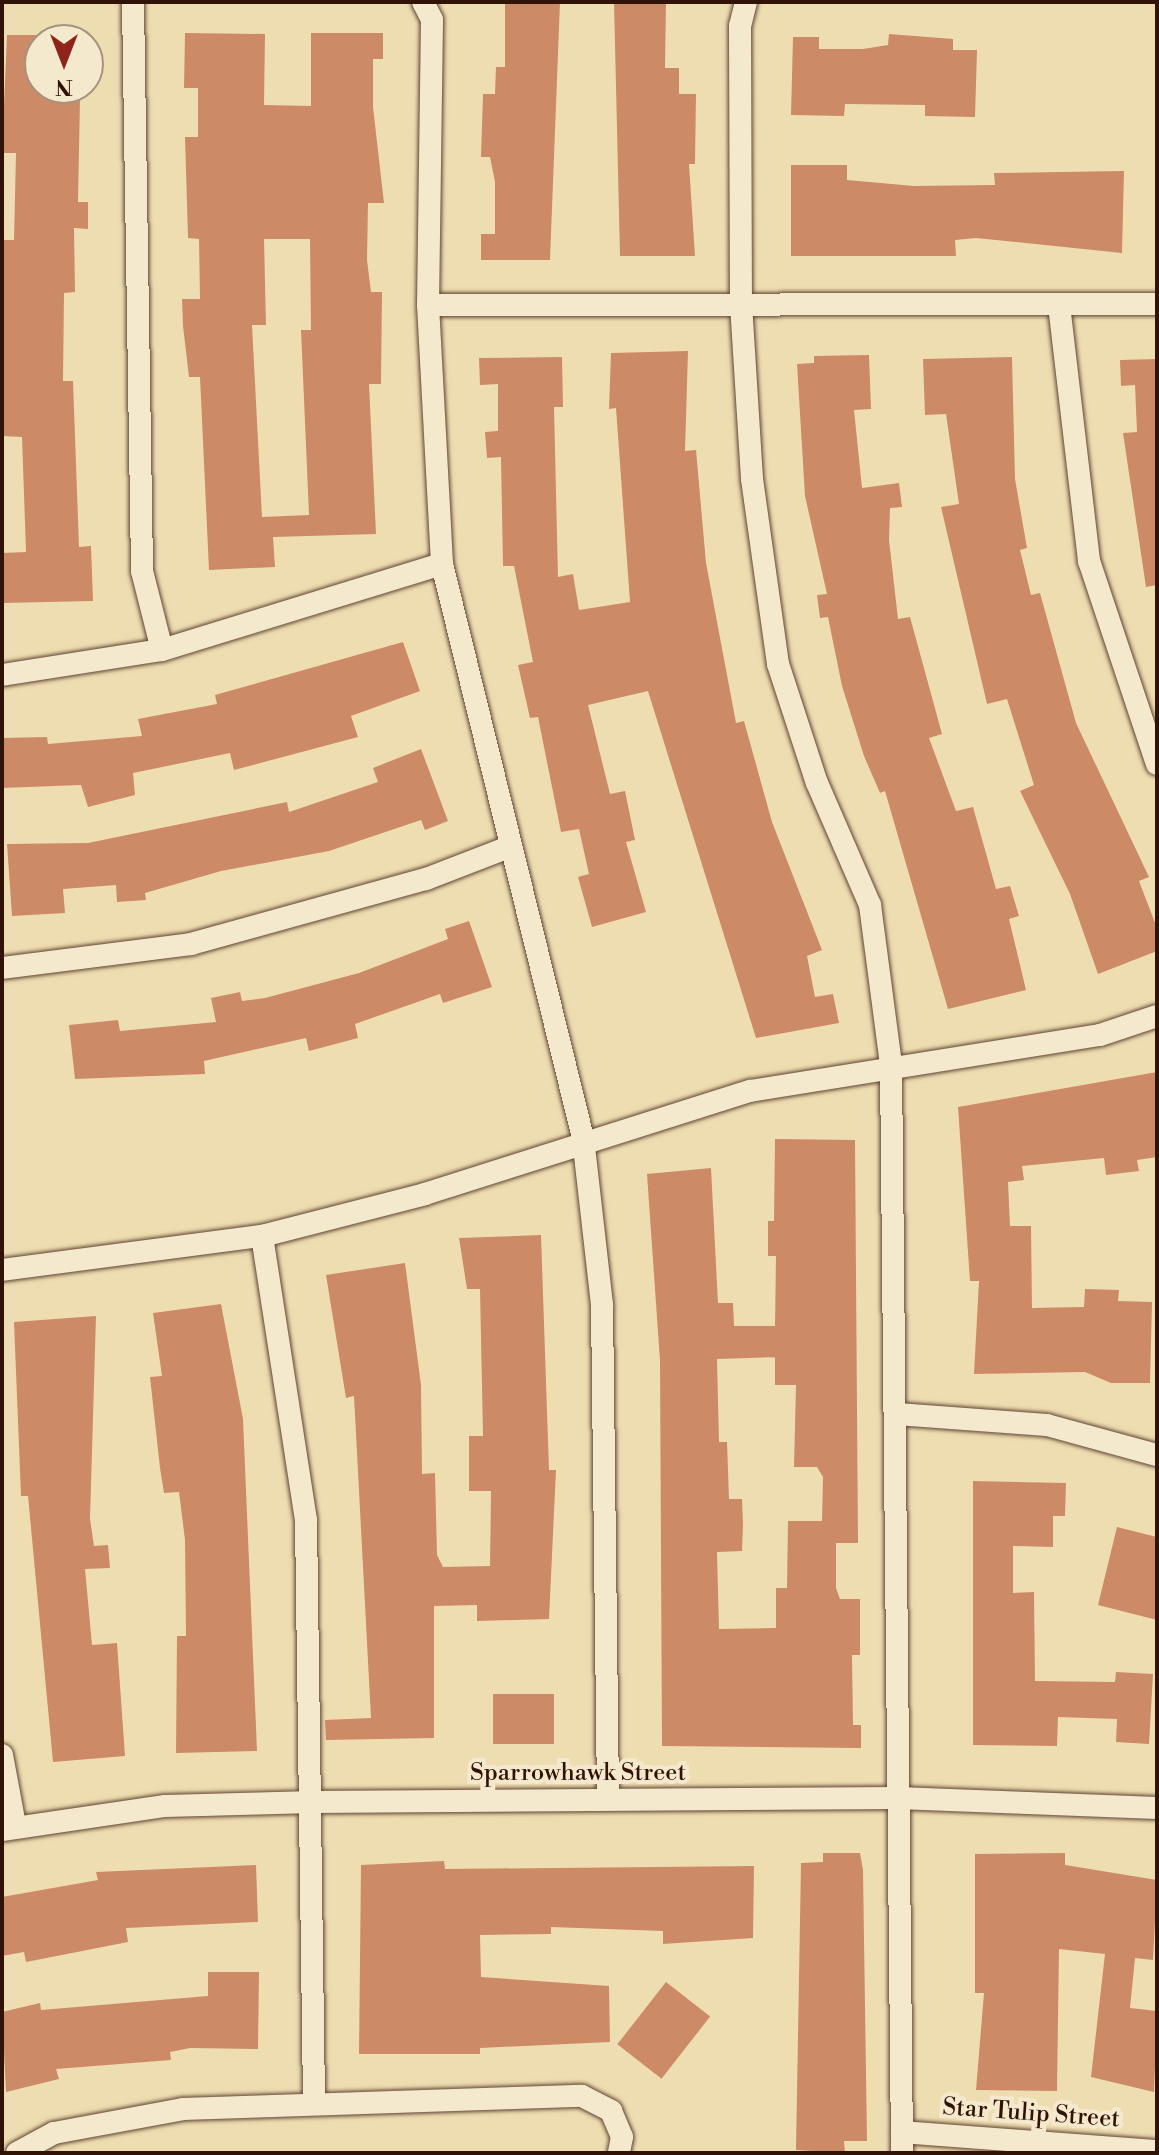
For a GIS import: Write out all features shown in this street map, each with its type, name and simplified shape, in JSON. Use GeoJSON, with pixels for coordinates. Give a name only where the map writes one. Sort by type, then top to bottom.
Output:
{"type":"FeatureCollection","features":[{"type":"Feature","properties":{"kind":"street"},"geometry":{"type":"LineString","coordinates":[[133,2],[142,571],[162,650]]}},
{"type":"Feature","properties":{"kind":"street"},"geometry":{"type":"LineString","coordinates":[[423,2],[432,20],[428,305],[442,564],[509,847],[583,1138],[604,1362],[608,1799]]}},
{"type":"Feature","properties":{"kind":"street"},"geometry":{"type":"LineString","coordinates":[[746,2],[740,26],[741,304],[752,479],[778,664],[817,783],[870,905],[891,1064],[897,1414],[902,2142]]}},
{"type":"Feature","properties":{"kind":"street"},"geometry":{"type":"LineString","coordinates":[[428,305],[1157,304]]}},
{"type":"Feature","properties":{"kind":"street"},"geometry":{"type":"LineString","coordinates":[[1059,305],[1089,561],[1157,764]]}},
{"type":"Feature","properties":{"kind":"street"},"geometry":{"type":"LineString","coordinates":[[2,675],[162,650],[442,564]]}},
{"type":"Feature","properties":{"kind":"street"},"geometry":{"type":"LineString","coordinates":[[2,968],[191,944],[426,879],[509,847]]}},
{"type":"Feature","properties":{"kind":"street"},"geometry":{"type":"LineString","coordinates":[[2,1270],[262,1236],[425,1194],[583,1138],[750,1091],[891,1064],[1100,1035],[1157,1016]]}},
{"type":"Feature","properties":{"kind":"street"},"geometry":{"type":"LineString","coordinates":[[262,1236],[306,1520],[314,1802],[314,2103]]}},
{"type":"Feature","properties":{"kind":"street"},"geometry":{"type":"LineString","coordinates":[[897,1414],[1047,1425],[1157,1455]]}},
{"type":"Feature","properties":{"kind":"street"},"geometry":{"type":"LineString","coordinates":[[2,1755],[8,1827]]}},
{"type":"Feature","properties":{"kind":"street","name":"Sparrowhawk Street"},"geometry":{"type":"LineString","coordinates":[[8,1827],[165,1806],[314,1802],[898,1798],[1157,1808]]}},
{"type":"Feature","properties":{"kind":"street"},"geometry":{"type":"LineString","coordinates":[[17,2153],[54,2133],[183,2109],[582,2096],[611,2111],[622,2137],[619,2153]]}},
{"type":"Feature","properties":{"kind":"street","name":"Star Tulip Street"},"geometry":{"type":"LineString","coordinates":[[902,2142],[1157,2151]]}},
{"type":"Feature","properties":{"kind":"building"},"geometry":{"type":"Polygon","coordinates":[[[505,2],[560,2],[550,260],[481,260],[481,234],[495,234],[495,182],[490,157],[481,157],[483,94],[495,94],[496,67],[505,67],[505,2]]]}},
{"type":"Feature","properties":{"kind":"building"},"geometry":{"type":"Polygon","coordinates":[[[614,2],[666,2],[665,68],[679,68],[679,94],[696,94],[695,164],[689,164],[695,256],[620,256],[614,2]]]}},
{"type":"Feature","properties":{"kind":"building"},"geometry":{"type":"Polygon","coordinates":[[[185,33],[265,34],[264,105],[311,106],[311,33],[383,33],[383,59],[373,59],[373,107],[384,203],[368,203],[367,260],[371,292],[382,292],[381,384],[369,384],[376,534],[273,537],[275,567],[209,570],[200,377],[189,377],[182,299],[200,299],[199,239],[188,238],[185,137],[198,137],[198,88],[184,88],[185,33]],[[264,239],[266,325],[252,325],[262,517],[309,515],[301,330],[311,330],[310,239],[264,239]]]}},
{"type":"Feature","properties":{"kind":"building"},"geometry":{"type":"Polygon","coordinates":[[[889,34],[953,39],[953,50],[977,50],[975,117],[925,116],[925,105],[845,104],[844,116],[791,115],[793,37],[819,37],[819,49],[863,49],[888,45],[889,34]]]}},
{"type":"Feature","properties":{"kind":"building"},"geometry":{"type":"Polygon","coordinates":[[[7,35],[24,35],[24,104],[80,104],[78,202],[88,202],[88,229],[74,228],[75,292],[64,293],[63,381],[73,381],[79,547],[91,546],[93,601],[2,603],[2,553],[26,552],[22,437],[2,436],[2,240],[14,240],[16,153],[2,153],[7,35]]]}},
{"type":"Feature","properties":{"kind":"building"},"geometry":{"type":"Polygon","coordinates":[[[791,165],[847,165],[847,180],[914,186],[995,185],[994,173],[1124,171],[1122,253],[976,238],[955,240],[956,256],[791,256],[791,165]]]}},
{"type":"Feature","properties":{"kind":"building"},"geometry":{"type":"Polygon","coordinates":[[[688,351],[685,451],[696,450],[706,563],[736,723],[744,721],[772,822],[822,950],[807,956],[815,997],[833,994],[839,1023],[756,1038],[648,691],[588,705],[610,794],[625,791],[635,840],[626,842],[646,912],[592,927],[578,877],[589,874],[579,829],[561,832],[538,717],[530,718],[518,665],[533,662],[514,566],[503,566],[501,457],[487,458],[485,432],[498,431],[498,384],[480,385],[479,358],[562,357],[563,407],[554,407],[558,577],[573,574],[579,610],[630,602],[616,408],[609,409],[611,353],[688,351]]]}},
{"type":"Feature","properties":{"kind":"building"},"geometry":{"type":"Polygon","coordinates":[[[869,355],[871,409],[854,410],[862,488],[899,483],[902,507],[890,508],[889,540],[898,619],[910,617],[942,734],[929,738],[956,811],[973,807],[996,889],[1010,886],[1019,916],[1009,919],[1026,990],[948,1009],[885,791],[880,793],[864,756],[842,686],[828,617],[820,618],[817,595],[827,594],[805,496],[797,364],[814,363],[814,356],[869,355]]]}},
{"type":"Feature","properties":{"kind":"building"},"geometry":{"type":"Polygon","coordinates":[[[1012,357],[1015,479],[1027,548],[1020,550],[1031,595],[1040,593],[1076,723],[1149,877],[1139,881],[1157,928],[1157,951],[1098,974],[1070,894],[1020,791],[1034,785],[1007,699],[987,704],[941,507],[959,504],[946,414],[925,415],[923,359],[1012,357]]]}},
{"type":"Feature","properties":{"kind":"building"},"geometry":{"type":"Polygon","coordinates":[[[1157,359],[1157,585],[1146,587],[1123,433],[1137,432],[1135,385],[1121,386],[1120,360],[1157,359]]]}},
{"type":"Feature","properties":{"kind":"building"},"geometry":{"type":"Polygon","coordinates":[[[403,642],[420,691],[351,716],[358,737],[234,770],[230,753],[133,773],[135,795],[88,807],[81,785],[2,788],[2,738],[47,737],[48,744],[142,736],[138,719],[217,704],[215,695],[403,642]]]}},
{"type":"Feature","properties":{"kind":"building"},"geometry":{"type":"Polygon","coordinates":[[[421,749],[448,821],[425,830],[421,820],[329,851],[221,871],[145,893],[146,900],[117,902],[116,885],[63,889],[65,913],[12,916],[7,844],[88,843],[287,802],[289,812],[378,782],[373,768],[421,749]]]}},
{"type":"Feature","properties":{"kind":"building"},"geometry":{"type":"Polygon","coordinates":[[[469,921],[492,987],[443,1003],[440,994],[355,1024],[358,1038],[309,1051],[306,1038],[204,1061],[205,1074],[75,1079],[69,1025],[118,1020],[120,1031],[216,1022],[211,998],[240,992],[242,1001],[265,998],[359,973],[448,939],[445,929],[469,921]]]}},
{"type":"Feature","properties":{"kind":"building"},"geometry":{"type":"Polygon","coordinates":[[[1157,1072],[1157,1157],[1137,1160],[1139,1171],[1106,1175],[1104,1158],[1022,1166],[1024,1180],[1008,1182],[1010,1226],[1031,1226],[1032,1308],[1084,1307],[1085,1289],[1119,1290],[1118,1301],[1152,1302],[1150,1383],[1111,1383],[1085,1372],[974,1374],[979,1281],[970,1281],[958,1107],[1157,1072]]]}},
{"type":"Feature","properties":{"kind":"building"},"geometry":{"type":"Polygon","coordinates":[[[775,1139],[855,1140],[858,1543],[836,1543],[836,1588],[840,1599],[860,1599],[860,1655],[852,1655],[853,1725],[861,1725],[861,1748],[662,1746],[660,1361],[647,1174],[711,1168],[718,1303],[733,1303],[734,1326],[775,1326],[776,1256],[768,1256],[768,1221],[774,1221],[775,1139]],[[775,1357],[717,1359],[719,1442],[727,1442],[729,1499],[742,1499],[743,1525],[742,1551],[717,1552],[719,1629],[776,1628],[776,1588],[787,1588],[788,1521],[822,1521],[823,1477],[817,1467],[794,1467],[796,1385],[775,1385],[775,1357]]]}},
{"type":"Feature","properties":{"kind":"building"},"geometry":{"type":"Polygon","coordinates":[[[541,1235],[549,1470],[556,1470],[549,1619],[477,1621],[477,1605],[434,1606],[434,1738],[326,1740],[325,1720],[371,1718],[354,1396],[346,1398],[326,1275],[405,1263],[421,1385],[422,1474],[435,1473],[437,1555],[443,1567],[490,1566],[491,1491],[469,1491],[469,1436],[483,1436],[480,1289],[467,1289],[459,1238],[541,1235]]]}},
{"type":"Feature","properties":{"kind":"building"},"geometry":{"type":"Polygon","coordinates":[[[221,1304],[243,1419],[257,1751],[176,1753],[177,1636],[186,1636],[185,1540],[179,1492],[164,1493],[160,1468],[150,1377],[162,1376],[153,1313],[221,1304]]]}},
{"type":"Feature","properties":{"kind":"building"},"geometry":{"type":"Polygon","coordinates":[[[96,1316],[90,1519],[94,1546],[108,1545],[110,1568],[85,1569],[92,1645],[117,1643],[125,1756],[53,1762],[28,1496],[21,1496],[14,1322],[96,1316]]]}},
{"type":"Feature","properties":{"kind":"building"},"geometry":{"type":"Polygon","coordinates":[[[973,1481],[1066,1483],[1065,1516],[1053,1516],[1053,1547],[1013,1546],[1013,1593],[1034,1592],[1035,1681],[1115,1682],[1116,1672],[1153,1674],[1149,1744],[1116,1742],[1117,1719],[1058,1717],[1057,1746],[973,1745],[973,1481]]]}},
{"type":"Feature","properties":{"kind":"building"},"geometry":{"type":"Polygon","coordinates":[[[1117,1527],[1157,1537],[1157,1620],[1098,1605],[1117,1527]]]}},
{"type":"Feature","properties":{"kind":"building"},"geometry":{"type":"Polygon","coordinates":[[[493,1694],[554,1694],[554,1744],[493,1744],[493,1694]]]}},
{"type":"Feature","properties":{"kind":"building"},"geometry":{"type":"Polygon","coordinates":[[[823,1853],[860,1853],[863,1870],[867,2141],[844,2141],[845,2153],[796,2150],[801,1863],[823,1862],[823,1853]]]}},
{"type":"Feature","properties":{"kind":"building"},"geometry":{"type":"Polygon","coordinates":[[[1065,1853],[1065,1865],[1157,1880],[1153,1960],[1135,1958],[1130,2008],[1157,2011],[1154,2092],[1091,2077],[1105,1954],[1059,1949],[1057,2091],[976,2090],[984,1993],[975,1993],[975,1854],[1065,1853]]]}},
{"type":"Feature","properties":{"kind":"building"},"geometry":{"type":"Polygon","coordinates":[[[444,1861],[445,1869],[754,1866],[753,1938],[663,1944],[663,1931],[551,1927],[551,1934],[480,1935],[481,1977],[609,1986],[610,2042],[480,2048],[480,2054],[359,2054],[361,1865],[444,1861]]]}},
{"type":"Feature","properties":{"kind":"building"},"geometry":{"type":"Polygon","coordinates":[[[256,1865],[258,1922],[126,1928],[128,1942],[26,1962],[24,1952],[2,1956],[2,1897],[98,1880],[96,1872],[256,1865]]]}},
{"type":"Feature","properties":{"kind":"building"},"geometry":{"type":"Polygon","coordinates":[[[208,1972],[259,1972],[258,2049],[190,2048],[170,2052],[171,2060],[56,2069],[59,2079],[6,2092],[2,2012],[40,2003],[41,2010],[208,1996],[208,1972]]]}},
{"type":"Feature","properties":{"kind":"building"},"geometry":{"type":"Polygon","coordinates":[[[666,1982],[710,2016],[661,2079],[617,2044],[666,1982]]]}}]}
